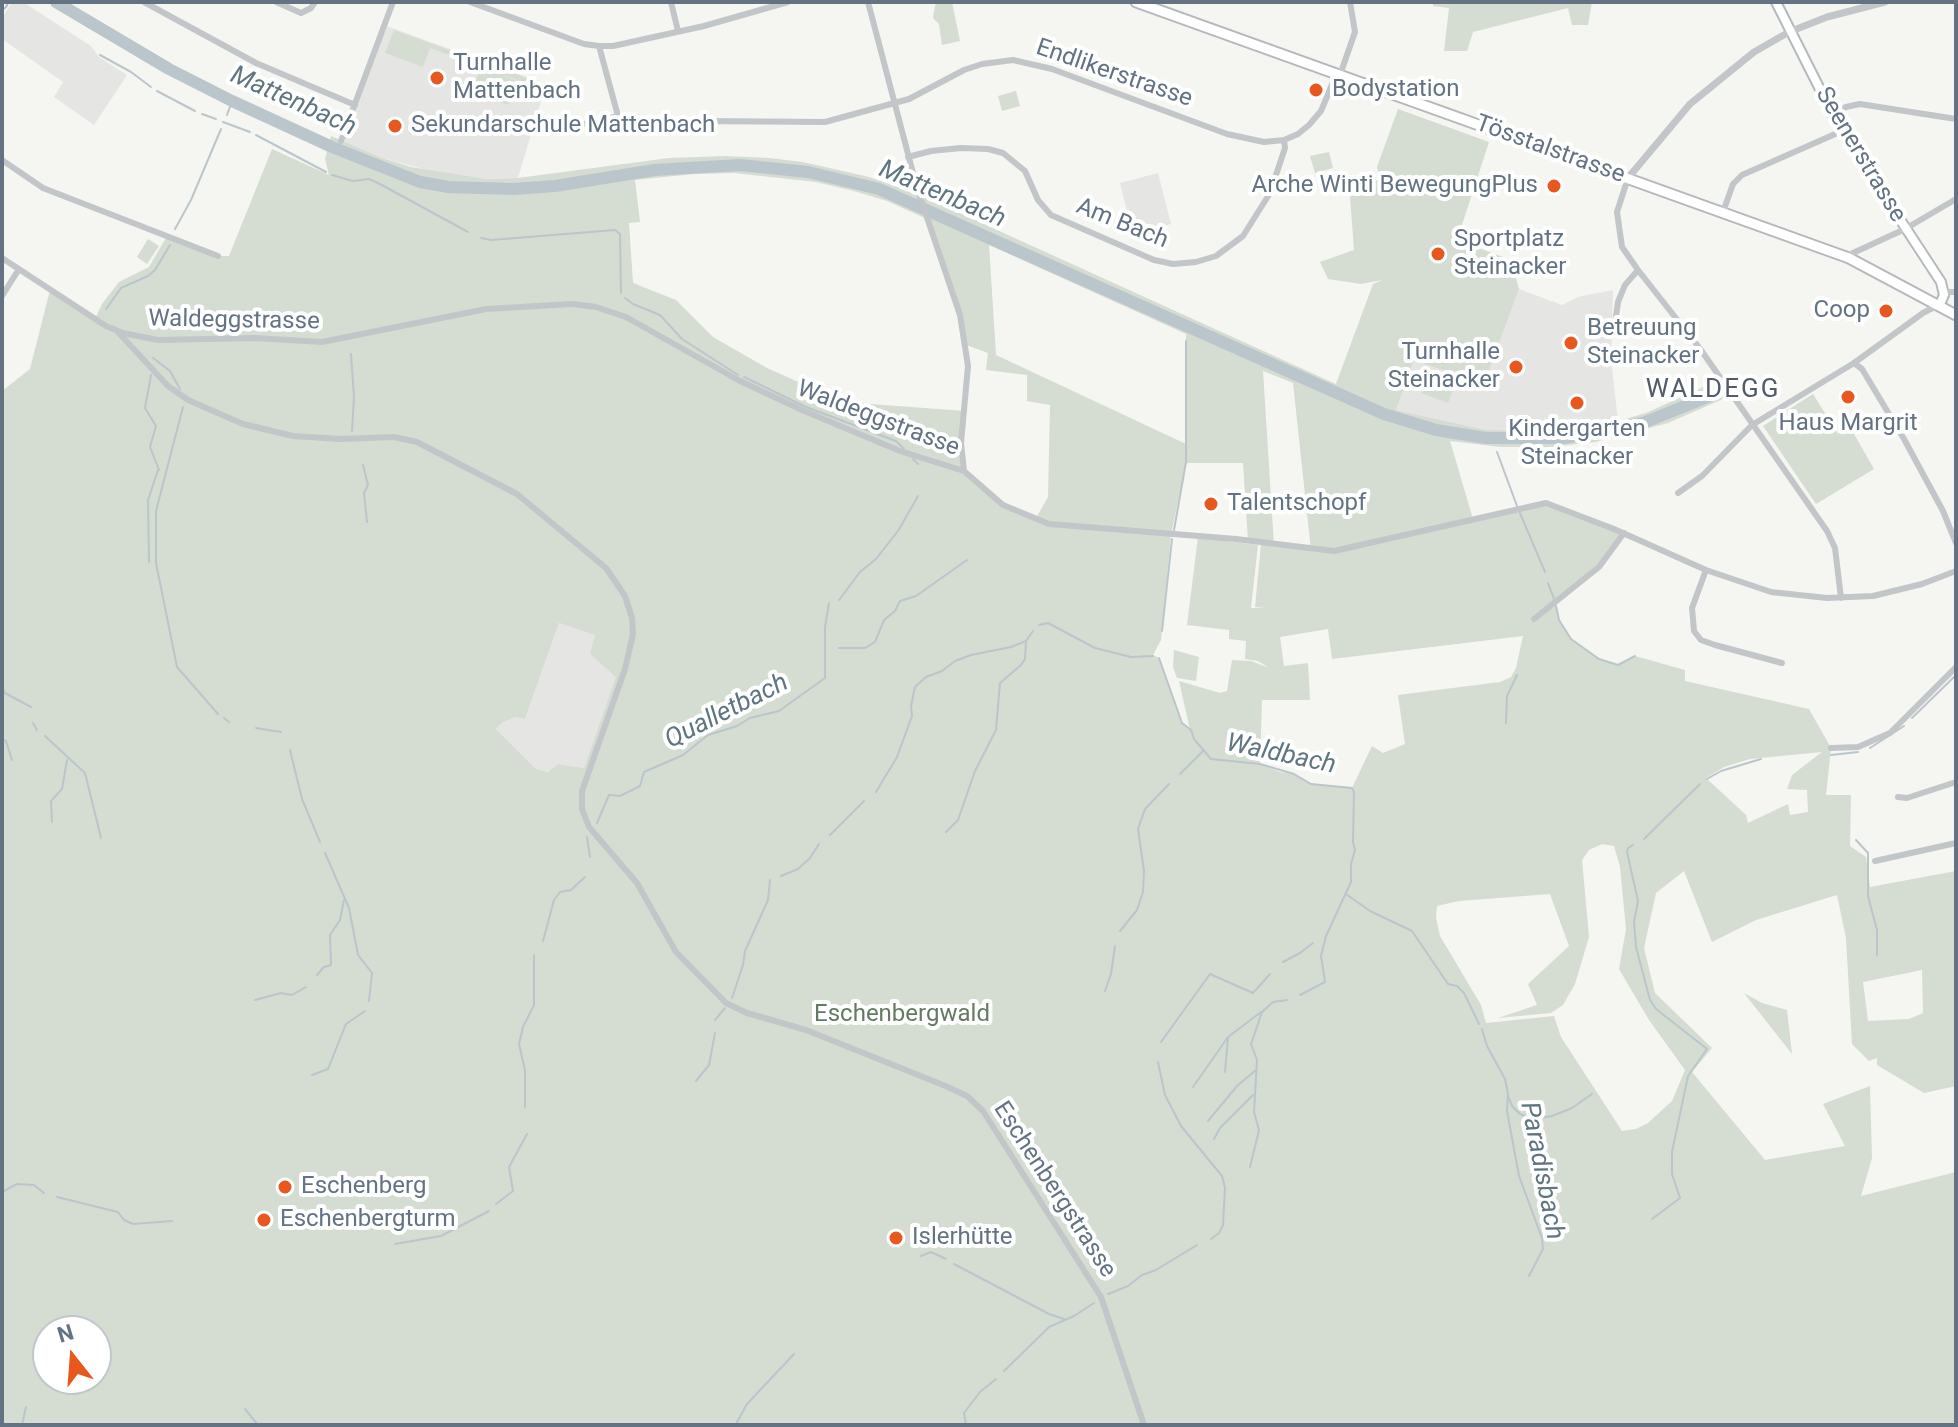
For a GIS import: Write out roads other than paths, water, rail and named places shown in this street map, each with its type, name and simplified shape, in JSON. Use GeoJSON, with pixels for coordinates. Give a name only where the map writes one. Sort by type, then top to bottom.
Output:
{"type":"FeatureCollection","features":[{"type":"Feature","properties":{"kind":"main road","name":"Tösstalstrasse"},"geometry":{"type":"LineString","coordinates":[[1136,2],[1849,258],[1956,315]]}},
{"type":"Feature","properties":{"kind":"main road","name":"Seenerstrasse"},"geometry":{"type":"LineString","coordinates":[[1776,2],[1832,114],[1941,282],[1944,292]]}},
{"type":"Feature","properties":{"kind":"main road"},"geometry":{"type":"LineString","coordinates":[[1940,304],[1944,292]]}},
{"type":"Feature","properties":{"kind":"street"},"geometry":{"type":"LineString","coordinates":[[144,2],[256,63],[355,105]]}},
{"type":"Feature","properties":{"kind":"street"},"geometry":{"type":"LineString","coordinates":[[276,2],[301,13],[315,2]]}},
{"type":"Feature","properties":{"kind":"street"},"geometry":{"type":"LineString","coordinates":[[341,141],[393,2]]}},
{"type":"Feature","properties":{"kind":"street"},"geometry":{"type":"LineString","coordinates":[[470,2],[584,44],[599,46],[613,46],[678,31],[788,2]]}},
{"type":"Feature","properties":{"kind":"street"},"geometry":{"type":"LineString","coordinates":[[671,2],[678,31]]}},
{"type":"Feature","properties":{"kind":"street"},"geometry":{"type":"LineString","coordinates":[[868,2],[908,157],[956,299],[966,345],[967,384],[961,447],[964,471]]}},
{"type":"Feature","properties":{"kind":"street"},"geometry":{"type":"LineString","coordinates":[[1284,140],[1298,134],[1321,111],[1355,32],[1350,2]]}},
{"type":"Feature","properties":{"kind":"street"},"geometry":{"type":"LineString","coordinates":[[1841,598],[1835,548],[1827,531],[1701,350],[1622,247],[1617,212],[1628,178],[1690,104],[1711,84],[1754,52],[1789,32],[1839,12],[1885,2]]}},
{"type":"Feature","properties":{"kind":"street"},"geometry":{"type":"LineString","coordinates":[[599,46],[618,116]]}},
{"type":"Feature","properties":{"kind":"street","name":"Endlikerstrasse"},"geometry":{"type":"LineString","coordinates":[[540,122],[586,124],[618,116],[634,127],[644,128],[714,120],[808,124],[849,117],[926,92],[973,67],[1000,60],[1015,60],[1052,69],[1236,137],[1264,142],[1284,140]]}},
{"type":"Feature","properties":{"kind":"street"},"geometry":{"type":"LineString","coordinates":[[1832,114],[1860,104],[1956,119]]}},
{"type":"Feature","properties":{"kind":"street"},"geometry":{"type":"LineString","coordinates":[[1723,212],[1733,184],[1742,175],[1842,131]]}},
{"type":"Feature","properties":{"kind":"street","name":"Am Bach"},"geometry":{"type":"LineString","coordinates":[[908,157],[961,148],[1003,153],[1025,171],[1038,200],[1051,215],[1154,260],[1173,264],[1216,256],[1243,236],[1270,193],[1285,148],[1284,140]]}},
{"type":"Feature","properties":{"kind":"street"},"geometry":{"type":"LineString","coordinates":[[2,160],[43,188],[218,256]]}},
{"type":"Feature","properties":{"kind":"street"},"geometry":{"type":"LineString","coordinates":[[1849,258],[1853,253],[1905,229],[1956,199]]}},
{"type":"Feature","properties":{"kind":"street"},"geometry":{"type":"LineString","coordinates":[[2,258],[95,320],[117,331]]}},
{"type":"Feature","properties":{"kind":"street"},"geometry":{"type":"LineString","coordinates":[[2,296],[19,269]]}},
{"type":"Feature","properties":{"kind":"street"},"geometry":{"type":"LineString","coordinates":[[1611,325],[1615,324],[1618,302],[1625,285],[1638,270]]}},
{"type":"Feature","properties":{"kind":"street"},"geometry":{"type":"LineString","coordinates":[[1944,292],[1956,292]]}},
{"type":"Feature","properties":{"kind":"street"},"geometry":{"type":"LineString","coordinates":[[1678,493],[1702,476],[1752,425],[1854,363],[1940,304]]}},
{"type":"Feature","properties":{"kind":"street","name":"Waldeggstrasse"},"geometry":{"type":"LineString","coordinates":[[117,331],[164,340],[255,338],[322,342],[486,309],[591,306],[626,317],[734,378],[802,410],[900,451],[964,471],[1003,505],[1044,523],[1236,539],[1334,551],[1546,503],[1624,533],[1706,570],[1771,592],[1841,598],[1895,591],[1956,571]]}},
{"type":"Feature","properties":{"kind":"street","name":"Eschenbergstrasse"},"geometry":{"type":"LineString","coordinates":[[117,331],[168,386],[196,404],[243,424],[293,436],[341,439],[394,437],[417,442],[517,494],[606,568],[625,596],[633,632],[625,669],[582,791],[582,809],[589,827],[637,883],[676,952],[726,1003],[747,1013],[806,1030],[948,1087],[979,1106],[1099,1292],[1144,1425]]}},
{"type":"Feature","properties":{"kind":"street"},"geometry":{"type":"LineString","coordinates":[[1854,363],[1862,369],[1904,439],[1943,511],[1956,543]]}},
{"type":"Feature","properties":{"kind":"street"},"geometry":{"type":"LineString","coordinates":[[1534,619],[1606,560],[1624,533]]}},
{"type":"Feature","properties":{"kind":"street"},"geometry":{"type":"LineString","coordinates":[[1706,570],[1692,608],[1694,631],[1701,640],[1782,663]]}},
{"type":"Feature","properties":{"kind":"street"},"geometry":{"type":"LineString","coordinates":[[1831,748],[1858,747],[1890,733],[1956,667]]}},
{"type":"Feature","properties":{"kind":"street"},"geometry":{"type":"LineString","coordinates":[[1898,797],[1907,798],[1956,782]]}},
{"type":"Feature","properties":{"kind":"street"},"geometry":{"type":"LineString","coordinates":[[1875,861],[1956,843]]}},
{"type":"Feature","properties":{"kind":"waterway","name":"Mattenbach"},"geometry":{"type":"LineString","coordinates":[[56,2],[169,69],[232,101],[332,147],[420,182],[448,187],[514,189],[555,186],[654,170],[740,165],[808,172],[879,189],[1384,414],[1436,430],[1486,438],[1564,438],[1643,423],[1715,394]]}},
{"type":"Feature","properties":{"kind":"waterway","name":"Qualletbach"},"geometry":{"type":"LineString","coordinates":[[100,55],[151,87]]}},
{"type":"Feature","properties":{"kind":"waterway","name":"Qualletbach"},"geometry":{"type":"LineString","coordinates":[[157,91],[195,111]]}},
{"type":"Feature","properties":{"kind":"waterway"},"geometry":{"type":"LineString","coordinates":[[227,115],[232,101]]}},
{"type":"Feature","properties":{"kind":"waterway","name":"Qualletbach"},"geometry":{"type":"LineString","coordinates":[[202,114],[216,119]]}},
{"type":"Feature","properties":{"kind":"waterway","name":"Qualletbach"},"geometry":{"type":"LineString","coordinates":[[223,122],[250,132]]}},
{"type":"Feature","properties":{"kind":"waterway"},"geometry":{"type":"LineString","coordinates":[[175,229],[191,200],[221,129]]}},
{"type":"Feature","properties":{"kind":"waterway","name":"Qualletbach"},"geometry":{"type":"LineString","coordinates":[[256,135],[326,172]]}},
{"type":"Feature","properties":{"kind":"waterway","name":"Qualletbach"},"geometry":{"type":"LineString","coordinates":[[332,175],[353,181],[369,179],[468,232]]}},
{"type":"Feature","properties":{"kind":"waterway","name":"Qualletbach"},"geometry":{"type":"LineString","coordinates":[[481,238],[491,240],[615,230],[620,234],[621,293]]}},
{"type":"Feature","properties":{"kind":"waterway"},"geometry":{"type":"LineString","coordinates":[[106,309],[121,288],[155,270],[170,245]]}},
{"type":"Feature","properties":{"kind":"waterway","name":"Qualletbach"},"geometry":{"type":"LineString","coordinates":[[625,298],[660,315],[682,339],[738,375]]}},
{"type":"Feature","properties":{"kind":"waterway","name":"Waldbach"},"geometry":{"type":"LineString","coordinates":[[1174,530],[1186,462],[1186,341]]}},
{"type":"Feature","properties":{"kind":"waterway"},"geometry":{"type":"LineString","coordinates":[[351,354],[354,397],[352,431]]}},
{"type":"Feature","properties":{"kind":"waterway"},"geometry":{"type":"LineString","coordinates":[[153,358],[170,371],[180,389]]}},
{"type":"Feature","properties":{"kind":"waterway"},"geometry":{"type":"LineString","coordinates":[[151,375],[145,408],[156,426],[150,447],[159,470]]}},
{"type":"Feature","properties":{"kind":"waterway","name":"Qualletbach"},"geometry":{"type":"LineString","coordinates":[[744,377],[806,407],[896,441],[904,449]]}},
{"type":"Feature","properties":{"kind":"waterway"},"geometry":{"type":"LineString","coordinates":[[183,407],[156,511],[156,563],[177,667],[218,714]]}},
{"type":"Feature","properties":{"kind":"waterway"},"geometry":{"type":"LineString","coordinates":[[1497,452],[1517,506]]}},
{"type":"Feature","properties":{"kind":"waterway","name":"Qualletbach"},"geometry":{"type":"LineString","coordinates":[[913,459],[918,464]]}},
{"type":"Feature","properties":{"kind":"waterway"},"geometry":{"type":"LineString","coordinates":[[363,465],[368,485],[364,493],[367,522]]}},
{"type":"Feature","properties":{"kind":"waterway"},"geometry":{"type":"LineString","coordinates":[[149,562],[148,500],[158,470]]}},
{"type":"Feature","properties":{"kind":"waterway","name":"Qualletbach"},"geometry":{"type":"LineString","coordinates":[[839,600],[898,531],[918,496]]}},
{"type":"Feature","properties":{"kind":"waterway"},"geometry":{"type":"LineString","coordinates":[[1520,513],[1545,572]]}},
{"type":"Feature","properties":{"kind":"waterway","name":"Waldbach"},"geometry":{"type":"LineString","coordinates":[[1162,631],[1172,539]]}},
{"type":"Feature","properties":{"kind":"waterway"},"geometry":{"type":"LineString","coordinates":[[839,648],[865,648],[875,642],[884,620],[895,611],[900,601],[916,596],[967,560]]}},
{"type":"Feature","properties":{"kind":"waterway"},"geometry":{"type":"LineString","coordinates":[[1548,583],[1554,599]]}},
{"type":"Feature","properties":{"kind":"waterway","name":"Qualletbach"},"geometry":{"type":"LineString","coordinates":[[597,823],[609,795],[620,796],[640,786],[644,772],[683,755],[708,735],[737,726],[750,718],[779,711],[825,678],[825,627],[829,603]]}},
{"type":"Feature","properties":{"kind":"waterway"},"geometry":{"type":"LineString","coordinates":[[1556,606],[1559,620],[1571,639],[1599,659],[1618,665],[1635,656]]}},
{"type":"Feature","properties":{"kind":"waterway"},"geometry":{"type":"LineString","coordinates":[[1039,625],[1048,623],[1095,648],[1131,657],[1153,656]]}},
{"type":"Feature","properties":{"kind":"waterway"},"geometry":{"type":"LineString","coordinates":[[876,792],[897,757],[912,716],[915,687],[955,661],[1011,647],[1026,641],[1033,631]]}},
{"type":"Feature","properties":{"kind":"waterway"},"geometry":{"type":"LineString","coordinates":[[946,832],[958,820],[975,771],[996,730],[1000,683],[1025,659],[1026,642]]}},
{"type":"Feature","properties":{"kind":"waterway","name":"Waldbach"},"geometry":{"type":"LineString","coordinates":[[1159,658],[1182,723],[1191,730],[1194,739],[1211,759],[1260,764],[1294,774],[1311,784],[1352,788],[1354,792],[1355,850],[1351,882],[1326,936],[1321,956],[1325,982],[1300,995]]}},
{"type":"Feature","properties":{"kind":"waterway"},"geometry":{"type":"LineString","coordinates":[[1506,723],[1507,696],[1517,675]]}},
{"type":"Feature","properties":{"kind":"waterway"},"geometry":{"type":"LineString","coordinates":[[1912,718],[1956,675]]}},
{"type":"Feature","properties":{"kind":"waterway"},"geometry":{"type":"LineString","coordinates":[[2,687],[5,693],[31,707]]}},
{"type":"Feature","properties":{"kind":"waterway"},"geometry":{"type":"LineString","coordinates":[[224,718],[229,722]]}},
{"type":"Feature","properties":{"kind":"waterway"},"geometry":{"type":"LineString","coordinates":[[33,723],[37,730]]}},
{"type":"Feature","properties":{"kind":"waterway"},"geometry":{"type":"LineString","coordinates":[[1870,748],[1904,726]]}},
{"type":"Feature","properties":{"kind":"waterway"},"geometry":{"type":"LineString","coordinates":[[256,728],[281,732]]}},
{"type":"Feature","properties":{"kind":"waterway"},"geometry":{"type":"LineString","coordinates":[[45,736],[85,773],[101,838]]}},
{"type":"Feature","properties":{"kind":"waterway"},"geometry":{"type":"LineString","coordinates":[[2,739],[6,741],[12,760]]}},
{"type":"Feature","properties":{"kind":"waterway"},"geometry":{"type":"LineString","coordinates":[[290,750],[302,799],[320,842]]}},
{"type":"Feature","properties":{"kind":"waterway"},"geometry":{"type":"LineString","coordinates":[[1180,774],[1204,750]]}},
{"type":"Feature","properties":{"kind":"waterway"},"geometry":{"type":"LineString","coordinates":[[1831,755],[1858,752]]}},
{"type":"Feature","properties":{"kind":"waterway"},"geometry":{"type":"LineString","coordinates":[[1707,779],[1721,771],[1761,759]]}},
{"type":"Feature","properties":{"kind":"waterway"},"geometry":{"type":"LineString","coordinates":[[52,822],[51,801],[62,789],[67,760]]}},
{"type":"Feature","properties":{"kind":"waterway"},"geometry":{"type":"LineString","coordinates":[[1120,931],[1137,910],[1143,892],[1144,871],[1138,829],[1145,809],[1169,784]]}},
{"type":"Feature","properties":{"kind":"waterway"},"geometry":{"type":"LineString","coordinates":[[1644,839],[1700,784]]}},
{"type":"Feature","properties":{"kind":"waterway"},"geometry":{"type":"LineString","coordinates":[[830,835],[864,801]]}},
{"type":"Feature","properties":{"kind":"waterway","name":"Qualletbach"},"geometry":{"type":"LineString","coordinates":[[587,837],[590,857]]}},
{"type":"Feature","properties":{"kind":"waterway"},"geometry":{"type":"LineString","coordinates":[[1856,840],[1868,853],[1868,896],[1877,930],[1877,955]]}},
{"type":"Feature","properties":{"kind":"waterway"},"geometry":{"type":"LineString","coordinates":[[781,876],[798,869],[819,844]]}},
{"type":"Feature","properties":{"kind":"waterway"},"geometry":{"type":"LineString","coordinates":[[1633,845],[1627,852],[1638,901],[1634,922],[1636,947],[1650,1000],[1656,1009],[1707,1049],[1688,1076],[1672,1152],[1672,1174],[1680,1198],[1652,1219]]}},
{"type":"Feature","properties":{"kind":"waterway"},"geometry":{"type":"LineString","coordinates":[[325,853],[349,908],[358,955],[372,973],[369,1001]]}},
{"type":"Feature","properties":{"kind":"waterway","name":"Qualletbach"},"geometry":{"type":"LineString","coordinates":[[543,941],[554,900],[560,892],[571,890],[585,877]]}},
{"type":"Feature","properties":{"kind":"waterway"},"geometry":{"type":"LineString","coordinates":[[732,998],[745,951],[768,900],[770,880]]}},
{"type":"Feature","properties":{"kind":"waterway","name":"Paradisbach"},"geometry":{"type":"LineString","coordinates":[[1346,894],[1370,911],[1412,931],[1448,984],[1457,986],[1464,993],[1479,1024]]}},
{"type":"Feature","properties":{"kind":"waterway"},"geometry":{"type":"LineString","coordinates":[[317,975],[324,967],[331,965],[330,935],[340,920],[344,900]]}},
{"type":"Feature","properties":{"kind":"waterway","name":"Waldbach"},"geometry":{"type":"LineString","coordinates":[[1283,962],[1313,943]]}},
{"type":"Feature","properties":{"kind":"waterway"},"geometry":{"type":"LineString","coordinates":[[1105,991],[1115,946]]}},
{"type":"Feature","properties":{"kind":"waterway","name":"Qualletbach"},"geometry":{"type":"LineString","coordinates":[[525,1107],[525,1070],[519,1044],[534,1005],[534,955]]}},
{"type":"Feature","properties":{"kind":"waterway","name":"Waldbach"},"geometry":{"type":"LineString","coordinates":[[1161,1042],[1210,974],[1253,993],[1270,974]]}},
{"type":"Feature","properties":{"kind":"waterway"},"geometry":{"type":"LineString","coordinates":[[255,1000],[281,993],[292,995],[306,987]]}},
{"type":"Feature","properties":{"kind":"waterway"},"geometry":{"type":"LineString","coordinates":[[1250,1167],[1259,1130],[1254,1112],[1257,1060],[1251,1044],[1262,1012],[1273,1002],[1287,1000]]}},
{"type":"Feature","properties":{"kind":"waterway"},"geometry":{"type":"LineString","coordinates":[[715,1020],[725,1008]]}},
{"type":"Feature","properties":{"kind":"waterway"},"geometry":{"type":"LineString","coordinates":[[312,1075],[328,1069],[346,1024],[365,1011]]}},
{"type":"Feature","properties":{"kind":"waterway"},"geometry":{"type":"LineString","coordinates":[[1193,1087],[1228,1037],[1261,1012]]}},
{"type":"Feature","properties":{"kind":"waterway","name":"Paradisbach"},"geometry":{"type":"LineString","coordinates":[[1482,1029],[1487,1046],[1505,1079],[1507,1111],[1519,1176],[1542,1238],[1543,1249],[1529,1276]]}},
{"type":"Feature","properties":{"kind":"waterway"},"geometry":{"type":"LineString","coordinates":[[696,1081],[709,1065],[715,1033]]}},
{"type":"Feature","properties":{"kind":"waterway"},"geometry":{"type":"LineString","coordinates":[[1225,1072],[1228,1037]]}},
{"type":"Feature","properties":{"kind":"waterway","name":"Waldbach"},"geometry":{"type":"LineString","coordinates":[[1158,1062],[1165,1095],[1181,1126],[1222,1176],[1225,1188],[1223,1225],[1211,1239]]}},
{"type":"Feature","properties":{"kind":"waterway"},"geometry":{"type":"LineString","coordinates":[[1208,1121],[1237,1086],[1256,1070]]}},
{"type":"Feature","properties":{"kind":"waterway"},"geometry":{"type":"LineString","coordinates":[[1509,1098],[1520,1114],[1533,1119],[1572,1108],[1592,1094]]}},
{"type":"Feature","properties":{"kind":"waterway"},"geometry":{"type":"LineString","coordinates":[[1214,1139],[1220,1128],[1253,1095]]}},
{"type":"Feature","properties":{"kind":"waterway","name":"Qualletbach"},"geometry":{"type":"LineString","coordinates":[[496,1204],[513,1191],[509,1167],[527,1134]]}},
{"type":"Feature","properties":{"kind":"waterway"},"geometry":{"type":"LineString","coordinates":[[2,1192],[17,1184],[34,1185],[44,1193]]}},
{"type":"Feature","properties":{"kind":"waterway"},"geometry":{"type":"LineString","coordinates":[[57,1197],[118,1212],[124,1220],[133,1224],[172,1221]]}},
{"type":"Feature","properties":{"kind":"waterway"},"geometry":{"type":"LineString","coordinates":[[395,1244],[441,1236],[489,1211]]}},
{"type":"Feature","properties":{"kind":"waterway","name":"Waldbach"},"geometry":{"type":"LineString","coordinates":[[1108,1294],[1128,1286],[1197,1245]]}},
{"type":"Feature","properties":{"kind":"waterway"},"geometry":{"type":"LineString","coordinates":[[921,1256],[931,1252],[946,1259]]}},
{"type":"Feature","properties":{"kind":"waterway"},"geometry":{"type":"LineString","coordinates":[[954,1264],[1064,1319]]}},
{"type":"Feature","properties":{"kind":"waterway","name":"Waldbach"},"geometry":{"type":"LineString","coordinates":[[1004,1371],[1049,1327],[1094,1303]]}},
{"type":"Feature","properties":{"kind":"waterway"},"geometry":{"type":"LineString","coordinates":[[736,1424],[747,1404],[794,1354]]}},
{"type":"Feature","properties":{"kind":"waterway","name":"Waldbach"},"geometry":{"type":"LineString","coordinates":[[966,1425],[964,1413],[980,1392],[996,1379]]}},
{"type":"Feature","properties":{"kind":"waterway"},"geometry":{"type":"LineString","coordinates":[[22,1425],[26,1407]]}},
{"type":"Feature","properties":{"kind":"waterway"},"geometry":{"type":"LineString","coordinates":[[245,1409],[258,1425]]}},
{"type":"Feature","properties":{"kind":"place","name":"Turnhalle Mattenbach"},"geometry":{"type":"Point","coordinates":[437,78]}},
{"type":"Feature","properties":{"kind":"place","name":"Bodystation"},"geometry":{"type":"Point","coordinates":[1316,90]}},
{"type":"Feature","properties":{"kind":"place","name":"Sekundarschule Mattenbach"},"geometry":{"type":"Point","coordinates":[395,126]}},
{"type":"Feature","properties":{"kind":"place","name":"Arche Winti BewegungPlus"},"geometry":{"type":"Point","coordinates":[1554,186]}},
{"type":"Feature","properties":{"kind":"place","name":"Sportplatz Steinacker"},"geometry":{"type":"Point","coordinates":[1438,254]}},
{"type":"Feature","properties":{"kind":"place","name":"Coop"},"geometry":{"type":"Point","coordinates":[1886,311]}},
{"type":"Feature","properties":{"kind":"place","name":"Betreuung Steinacker"},"geometry":{"type":"Point","coordinates":[1571,343]}},
{"type":"Feature","properties":{"kind":"place","name":"Turnhalle Steinacker"},"geometry":{"type":"Point","coordinates":[1516,367]}},
{"type":"Feature","properties":{"kind":"place","name":"Haus Margrit"},"geometry":{"type":"Point","coordinates":[1848,397]}},
{"type":"Feature","properties":{"kind":"place","name":"Kindergarten Steinacker"},"geometry":{"type":"Point","coordinates":[1577,403]}},
{"type":"Feature","properties":{"kind":"place","name":"Talentschopf"},"geometry":{"type":"Point","coordinates":[1211,504]}},
{"type":"Feature","properties":{"kind":"place","name":"Eschenberg"},"geometry":{"type":"Point","coordinates":[285,1187]}},
{"type":"Feature","properties":{"kind":"place","name":"Eschenbergturm"},"geometry":{"type":"Point","coordinates":[264,1220]}},
{"type":"Feature","properties":{"kind":"place","name":"Islerhütte"},"geometry":{"type":"Point","coordinates":[896,1238]}},
{"type":"Feature","properties":{"kind":"district","name":"WALDEGG"},"geometry":{"type":"Point","coordinates":[1713,390]}},
{"type":"Feature","properties":{"kind":"park label","name":"Eschenbergwald"},"geometry":{"type":"Point","coordinates":[902,1015]}}]}
